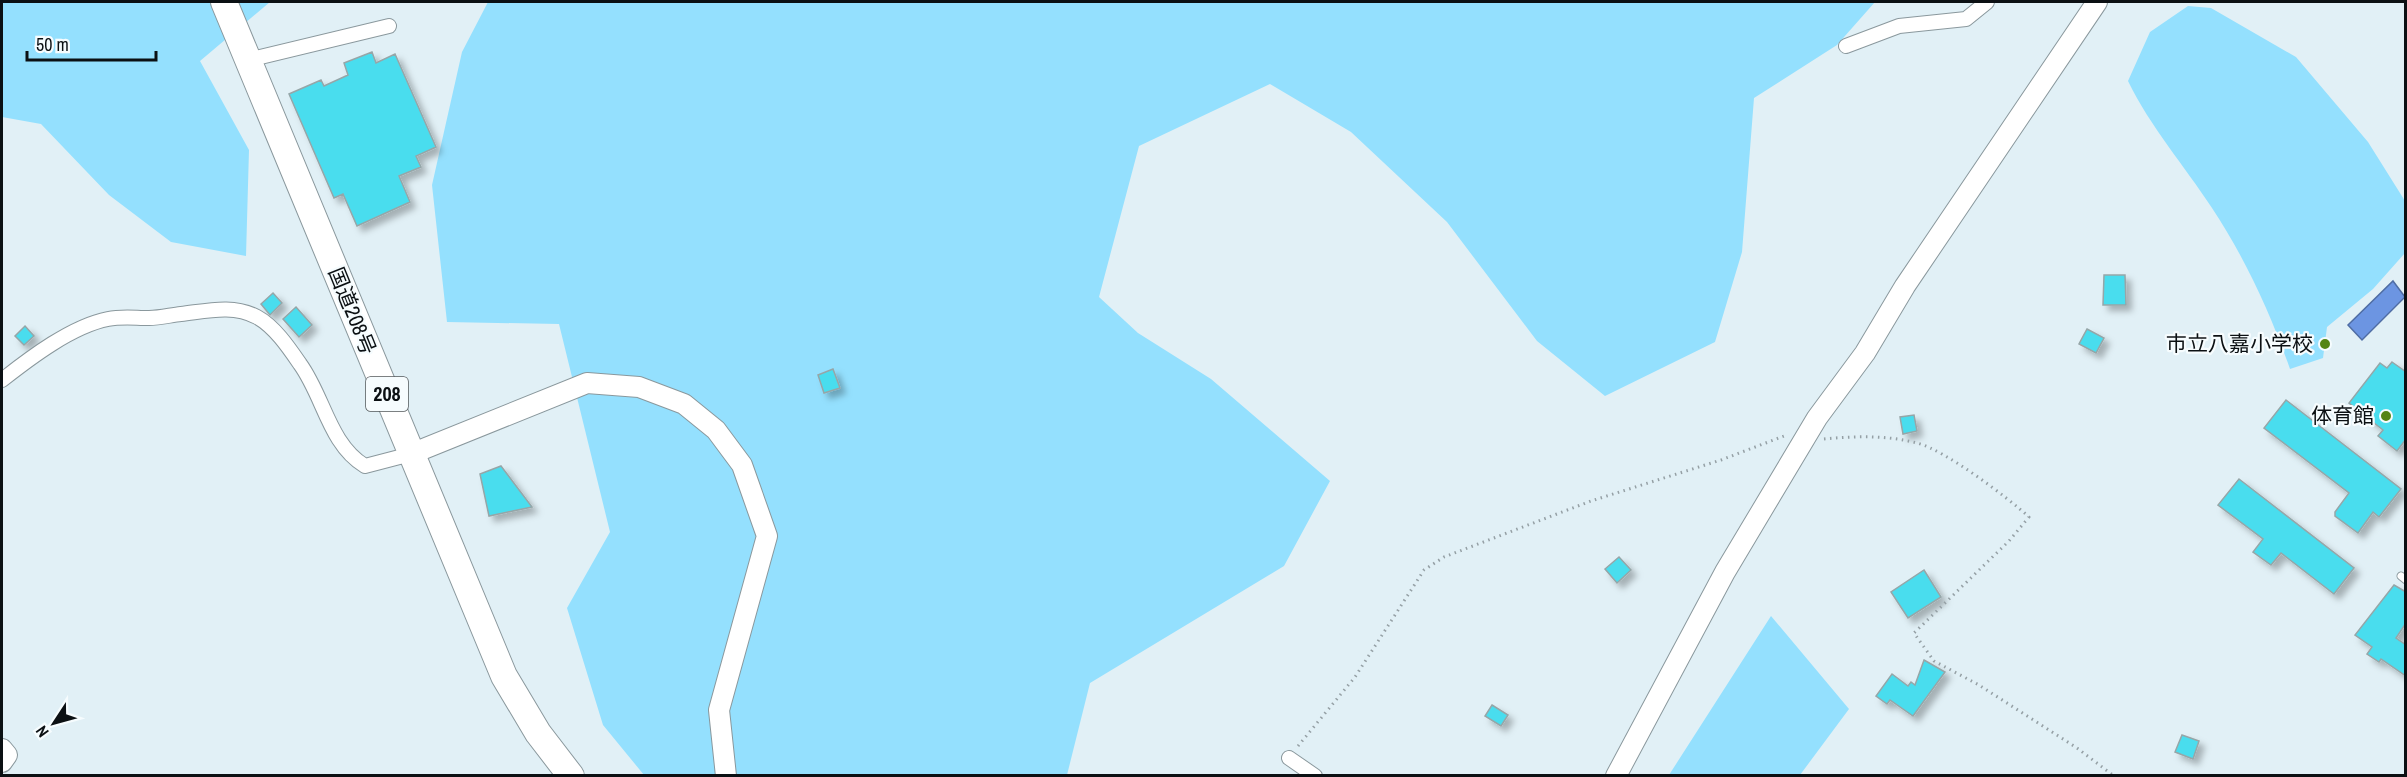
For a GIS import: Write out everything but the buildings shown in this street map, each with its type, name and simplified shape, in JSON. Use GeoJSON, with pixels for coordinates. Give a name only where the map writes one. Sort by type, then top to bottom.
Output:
{"type":"FeatureCollection","features":[{"type":"Feature","properties":{"kind":"highway","name":"国道208号"},"geometry":{"type":"LineString","coordinates":[[224,2],[504,676],[538,733],[571,776]]}},
{"type":"Feature","properties":{"kind":"street"},"geometry":{"type":"LineString","coordinates":[[1846,46],[1899,26],[1966,20],[1987,2]]}},
{"type":"Feature","properties":{"kind":"street"},"geometry":{"type":"LineString","coordinates":[[1616,776],[1725,572],[1809,433],[1865,353],[1912,277],[2097,2]]}},
{"type":"Feature","properties":{"kind":"street"},"geometry":{"type":"LineString","coordinates":[[248,60],[389,26]]}},
{"type":"Feature","properties":{"kind":"street"},"geometry":{"type":"LineString","coordinates":[[2,380],[62,339],[107,319],[150,318],[219,309],[240,310],[259,318],[280,337],[316,387],[333,432],[355,460],[365,466],[411,454],[587,383],[639,387],[684,404],[716,430],[742,465],[767,537],[719,710],[726,776]]}},
{"type":"Feature","properties":{"kind":"street"},"geometry":{"type":"LineString","coordinates":[[2,749],[7,755],[2,762]]}},
{"type":"Feature","properties":{"kind":"street"},"geometry":{"type":"LineString","coordinates":[[1289,758],[1315,776]]}},
{"type":"Feature","properties":{"kind":"path"},"geometry":{"type":"LineString","coordinates":[[1289,758],[1355,677],[1424,570],[1444,556],[1591,501],[1809,433],[1867,436],[1919,443],[2008,497],[2029,517],[2009,541],[1914,633],[1934,661],[1999,698],[2077,748],[2114,776]]}},
{"type":"Feature","properties":{"kind":"shaded area"},"geometry":{"type":"Polygon","coordinates":[[[2,2],[270,2],[200,61],[249,150],[246,256],[171,242],[109,195],[41,124],[2,117],[2,2]]]}},
{"type":"Feature","properties":{"kind":"shaded area"},"geometry":{"type":"Polygon","coordinates":[[[488,2],[1875,2],[1837,45],[1754,98],[1742,252],[1715,342],[1605,396],[1537,341],[1447,222],[1351,132],[1270,84],[1139,146],[1099,297],[1138,333],[1211,379],[1330,481],[1284,566],[1090,683],[1067,775],[644,775],[603,725],[567,608],[610,532],[559,324],[447,322],[432,185],[462,52],[488,2]]]}},
{"type":"Feature","properties":{"kind":"shaded area"},"geometry":{"type":"Polygon","coordinates":[[[2188,6],[2211,8],[2296,57],[2368,142],[2405,201],[2405,253],[2373,289],[2327,327],[2323,358],[2290,369],[2265,306],[2235,246],[2212,208],[2147,115],[2128,81],[2150,32],[2188,6]]]}},
{"type":"Feature","properties":{"kind":"shaded area"},"geometry":{"type":"Polygon","coordinates":[[[2393,281],[2405,297],[2362,340],[2348,325],[2393,281]]]}},
{"type":"Feature","properties":{"kind":"shaded area"},"geometry":{"type":"Polygon","coordinates":[[[1771,616],[1849,709],[1800,775],[1669,775],[1771,616]]]}},
{"type":"Feature","properties":{"kind":"place","name":"市立八嘉小学校"},"geometry":{"type":"Point","coordinates":[2325,344]}},
{"type":"Feature","properties":{"kind":"place","name":"体育館"},"geometry":{"type":"Point","coordinates":[2386,416]}}]}
